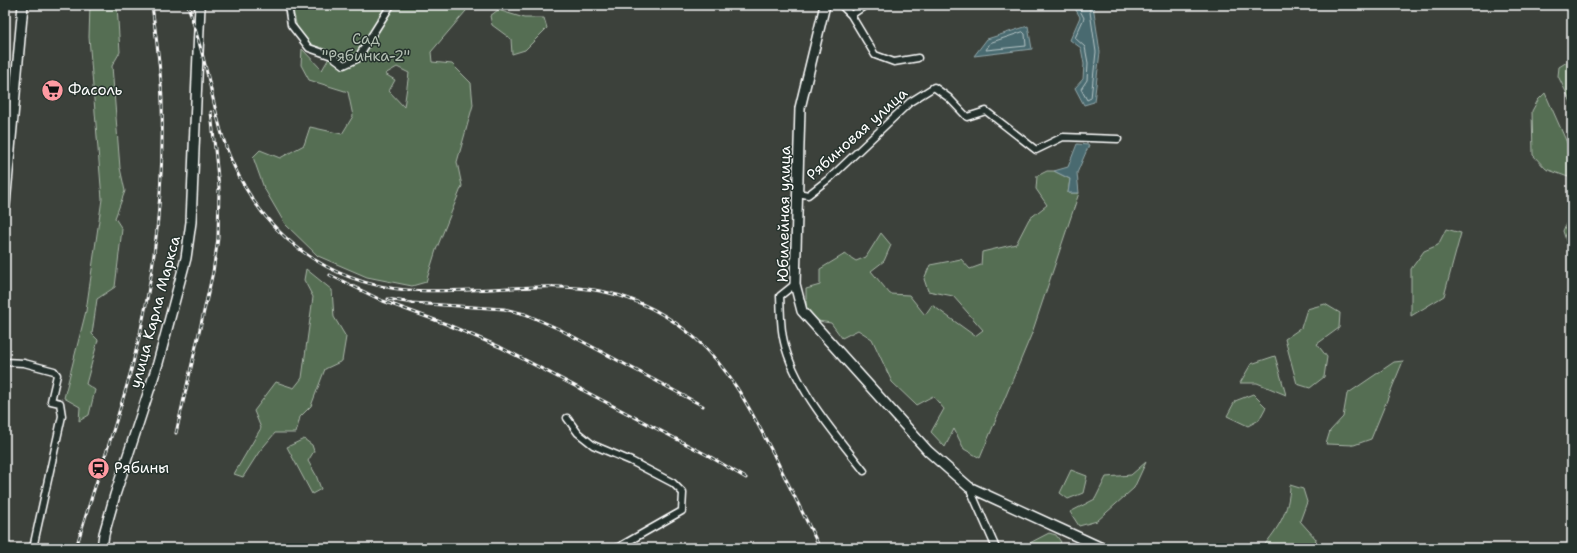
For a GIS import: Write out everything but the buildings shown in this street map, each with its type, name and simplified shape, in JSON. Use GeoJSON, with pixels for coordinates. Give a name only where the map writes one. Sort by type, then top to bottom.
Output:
{"type":"FeatureCollection","features":[{"type":"Feature","properties":{"kind":"main road"},"geometry":{"type":"LineString","coordinates":[[5,205],[23,5]]}},
{"type":"Feature","properties":{"kind":"main road","name":"улица Карла Маркса"},"geometry":{"type":"LineString","coordinates":[[102,548],[104,534],[115,495],[158,362],[188,250],[191,222],[200,5]]}},
{"type":"Feature","properties":{"kind":"main road","name":"Юбилейная улица"},"geometry":{"type":"LineString","coordinates":[[825,5],[800,108],[795,284],[802,311],[928,451],[969,487],[1102,548]]}},
{"type":"Feature","properties":{"kind":"street"},"geometry":{"type":"LineString","coordinates":[[288,5],[291,25],[309,48],[332,56],[344,65],[358,59],[391,5]]}},
{"type":"Feature","properties":{"kind":"street"},"geometry":{"type":"LineString","coordinates":[[842,5],[851,15],[875,55],[894,62],[918,58]]}},
{"type":"Feature","properties":{"kind":"street"},"geometry":{"type":"LineString","coordinates":[[851,15],[866,5]]}},
{"type":"Feature","properties":{"kind":"street","name":"Рябиновая улица"},"geometry":{"type":"LineString","coordinates":[[798,193],[808,194],[831,177],[910,102],[934,88],[949,98],[967,117],[986,111],[1036,150],[1063,137],[1118,140]]}},
{"type":"Feature","properties":{"kind":"street"},"geometry":{"type":"LineString","coordinates":[[795,284],[780,296],[784,341],[792,366],[804,390],[864,471]]}},
{"type":"Feature","properties":{"kind":"street"},"geometry":{"type":"LineString","coordinates":[[5,362],[24,363],[54,371],[56,375],[51,401],[60,403],[62,416],[33,548]]}},
{"type":"Feature","properties":{"kind":"street"},"geometry":{"type":"LineString","coordinates":[[567,418],[578,433],[593,445],[638,464],[673,483],[683,493],[682,510],[617,548]]}},
{"type":"Feature","properties":{"kind":"street"},"geometry":{"type":"LineString","coordinates":[[969,487],[996,548]]}},
{"type":"Feature","properties":{"kind":"green space"},"geometry":{"type":"Polygon","coordinates":[[[90,5],[117,5],[120,52],[112,66],[120,168],[125,191],[115,218],[122,229],[115,287],[97,299],[92,334],[98,340],[86,384],[95,390],[89,415],[79,421],[80,407],[64,398],[86,311],[102,199],[89,37],[90,5]]]}},
{"type":"Feature","properties":{"kind":"green space","name":"Сад \"Рябинка-2\""},"geometry":{"type":"Polygon","coordinates":[[[292,5],[471,5],[431,52],[432,62],[452,64],[471,83],[473,105],[457,162],[462,186],[436,250],[426,282],[412,286],[367,277],[318,256],[285,224],[264,188],[253,157],[260,150],[280,158],[304,145],[310,127],[342,134],[353,116],[348,92],[309,80],[301,65],[302,49],[322,70],[332,53],[308,43],[297,28],[292,5]],[[397,67],[385,74],[395,80],[389,91],[404,107],[409,73],[397,67]]]}},
{"type":"Feature","properties":{"kind":"green space"},"geometry":{"type":"Polygon","coordinates":[[[498,10],[524,18],[544,18],[547,28],[525,50],[512,54],[511,39],[492,25],[490,16],[498,10]]]}},
{"type":"Feature","properties":{"kind":"green space"},"geometry":{"type":"Polygon","coordinates":[[[1567,62],[1572,63],[1572,104],[1558,76],[1559,67],[1567,62]]]}},
{"type":"Feature","properties":{"kind":"green space"},"geometry":{"type":"Polygon","coordinates":[[[1545,93],[1572,154],[1572,174],[1568,177],[1546,169],[1533,155],[1532,111],[1538,100],[1545,93]]]}},
{"type":"Feature","properties":{"kind":"green space"},"geometry":{"type":"Polygon","coordinates":[[[1047,171],[1054,171],[1070,179],[1068,193],[1079,193],[1032,333],[980,458],[964,449],[954,429],[945,447],[931,432],[944,409],[933,396],[916,405],[892,382],[872,339],[858,330],[842,338],[831,323],[818,321],[806,307],[806,289],[820,285],[820,269],[845,254],[856,261],[866,257],[881,233],[891,245],[884,261],[871,271],[890,294],[909,295],[925,315],[932,305],[975,336],[983,330],[953,296],[928,291],[924,279],[930,265],[961,259],[970,269],[981,265],[982,252],[1016,244],[1029,219],[1047,205],[1036,189],[1037,176],[1047,171]]]}},
{"type":"Feature","properties":{"kind":"green space"},"geometry":{"type":"Polygon","coordinates":[[[1572,210],[1572,252],[1569,250],[1563,231],[1572,210]]]}},
{"type":"Feature","properties":{"kind":"green space"},"geometry":{"type":"Polygon","coordinates":[[[1446,229],[1461,233],[1444,296],[1411,316],[1411,269],[1424,251],[1438,245],[1446,229]]]}},
{"type":"Feature","properties":{"kind":"green space"},"geometry":{"type":"Polygon","coordinates":[[[306,269],[332,290],[334,317],[346,337],[342,361],[325,369],[311,406],[300,417],[296,433],[275,433],[259,452],[243,477],[234,474],[261,428],[254,411],[276,382],[294,388],[302,378],[313,297],[304,280],[306,269]]]}},
{"type":"Feature","properties":{"kind":"green space"},"geometry":{"type":"Polygon","coordinates":[[[1325,304],[1340,313],[1339,328],[1317,344],[1327,357],[1324,377],[1310,388],[1297,384],[1285,339],[1301,328],[1307,309],[1325,304]]]}},
{"type":"Feature","properties":{"kind":"green space"},"geometry":{"type":"Polygon","coordinates":[[[1275,356],[1286,395],[1257,383],[1240,383],[1251,364],[1275,356]]]}},
{"type":"Feature","properties":{"kind":"green space"},"geometry":{"type":"Polygon","coordinates":[[[1403,361],[1371,439],[1354,445],[1326,444],[1330,431],[1343,417],[1347,394],[1394,362],[1403,361]]]}},
{"type":"Feature","properties":{"kind":"green space"},"geometry":{"type":"Polygon","coordinates":[[[1253,394],[1266,407],[1259,420],[1248,426],[1227,416],[1235,401],[1253,394]]]}},
{"type":"Feature","properties":{"kind":"green space"},"geometry":{"type":"Polygon","coordinates":[[[304,439],[312,445],[314,451],[308,461],[316,475],[321,489],[312,494],[287,447],[304,439]]]}},
{"type":"Feature","properties":{"kind":"green space"},"geometry":{"type":"Polygon","coordinates":[[[1146,462],[1134,488],[1097,521],[1079,526],[1070,512],[1095,499],[1106,477],[1131,475],[1146,462]]]}},
{"type":"Feature","properties":{"kind":"green space"},"geometry":{"type":"Polygon","coordinates":[[[1071,470],[1087,476],[1083,493],[1068,499],[1060,493],[1071,470]]]}},
{"type":"Feature","properties":{"kind":"green space"},"geometry":{"type":"Polygon","coordinates":[[[1290,485],[1303,489],[1307,502],[1300,521],[1316,539],[1315,548],[1262,548],[1282,519],[1288,503],[1290,485]]]}},
{"type":"Feature","properties":{"kind":"green space"},"geometry":{"type":"Polygon","coordinates":[[[1049,533],[1056,535],[1061,542],[1057,548],[1020,548],[1049,533]]]}},
{"type":"Feature","properties":{"kind":"water"},"geometry":{"type":"Polygon","coordinates":[[[1073,5],[1093,5],[1100,52],[1094,102],[1084,105],[1075,88],[1083,79],[1084,64],[1081,48],[1070,40],[1080,17],[1073,5]]]}},
{"type":"Feature","properties":{"kind":"water"},"geometry":{"type":"Polygon","coordinates":[[[1028,26],[1032,49],[974,56],[987,39],[1028,26]]]}},
{"type":"Feature","properties":{"kind":"water"},"geometry":{"type":"Polygon","coordinates":[[[1077,144],[1089,145],[1077,173],[1079,193],[1068,193],[1070,179],[1054,171],[1068,167],[1077,144]]]}},
{"type":"Feature","properties":{"kind":"railway"},"geometry":{"type":"LineString","coordinates":[[76,548],[133,363],[141,331],[152,266],[160,200],[162,134],[161,77],[152,5]]}},
{"type":"Feature","properties":{"kind":"railway"},"geometry":{"type":"LineString","coordinates":[[188,5],[202,53],[220,129],[228,153],[247,190],[263,213],[281,234],[302,251],[325,266],[378,286],[428,291],[534,287],[591,289],[629,299],[664,316],[686,331],[709,351],[731,379],[758,424],[820,548]]}},
{"type":"Feature","properties":{"kind":"railway"},"geometry":{"type":"LineString","coordinates":[[176,433],[213,272],[218,238],[219,187],[211,112]]}},
{"type":"Feature","properties":{"kind":"railway"},"geometry":{"type":"LineString","coordinates":[[330,275],[383,301],[446,324],[500,347],[709,456],[746,478]]}},
{"type":"Feature","properties":{"kind":"railway"},"geometry":{"type":"LineString","coordinates":[[388,299],[412,303],[504,309],[525,314],[559,329],[703,406]]}},
{"type":"Feature","properties":{"kind":"place","name":"Фасоль"},"geometry":{"type":"Point","coordinates":[52,90]}},
{"type":"Feature","properties":{"kind":"place","name":"Рябины"},"geometry":{"type":"Point","coordinates":[99,468]}}]}
